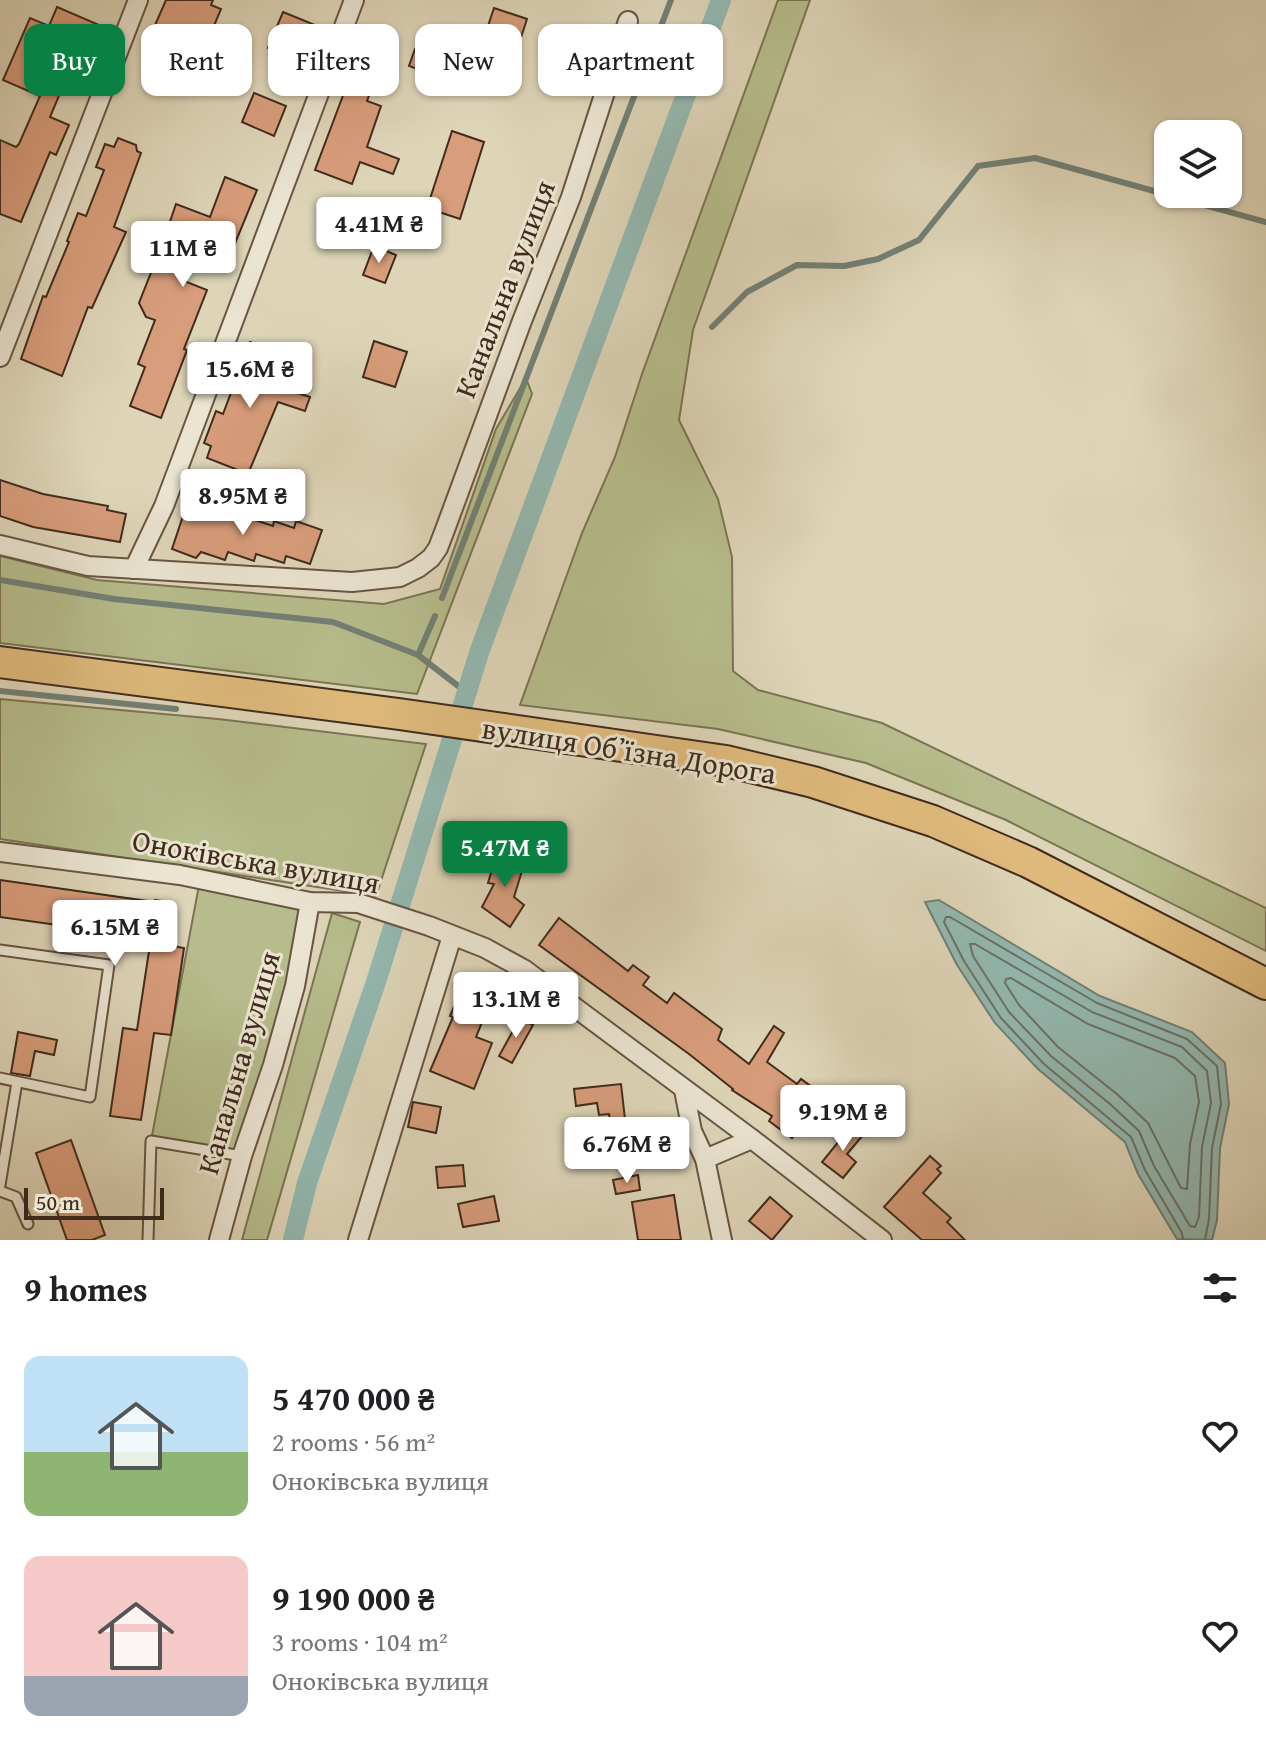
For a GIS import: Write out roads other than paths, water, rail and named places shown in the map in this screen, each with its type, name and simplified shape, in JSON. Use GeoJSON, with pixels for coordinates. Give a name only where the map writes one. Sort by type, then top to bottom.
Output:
{"type":"FeatureCollection","features":[{"type":"Feature","properties":{"kind":"highway","name":"вулиця Обʼїзна Дорога"},"geometry":{"type":"LineString","coordinates":[[0,662],[726,761],[888,805],[1028,862],[1266,984]]}},
{"type":"Feature","properties":{"kind":"street"},"geometry":{"type":"LineString","coordinates":[[0,357],[138,0]]}},
{"type":"Feature","properties":{"kind":"street"},"geometry":{"type":"LineString","coordinates":[[0,545],[88,566],[134,569],[164,506],[354,0]]}},
{"type":"Feature","properties":{"kind":"street","name":"Канальна вулиця"},"geometry":{"type":"LineString","coordinates":[[134,569],[352,582],[400,577],[431,558],[442,538],[571,197],[628,21]]}},
{"type":"Feature","properties":{"kind":"street","name":"Оноківська вулиця"},"geometry":{"type":"LineString","coordinates":[[0,852],[180,875],[310,902],[358,903],[485,948],[525,970],[882,1240]]}},
{"type":"Feature","properties":{"kind":"street","name":"Канальна вулиця"},"geometry":{"type":"LineString","coordinates":[[219,1240],[295,986],[310,902]]}},
{"type":"Feature","properties":{"kind":"street"},"geometry":{"type":"LineString","coordinates":[[358,1240],[452,936]]}},
{"type":"Feature","properties":{"kind":"street"},"geometry":{"type":"LineString","coordinates":[[684,1090],[692,1131],[705,1159],[722,1240]]}},
{"type":"Feature","properties":{"kind":"street"},"geometry":{"type":"LineString","coordinates":[[705,1159],[752,1139]]}},
{"type":"Feature","properties":{"kind":"lane"},"geometry":{"type":"LineString","coordinates":[[0,950],[109,965],[90,1097],[0,1078]]}},
{"type":"Feature","properties":{"kind":"lane"},"geometry":{"type":"LineString","coordinates":[[17,1082],[4,1125],[0,1188],[16,1197],[28,1224]]}},
{"type":"Feature","properties":{"kind":"lane"},"geometry":{"type":"LineString","coordinates":[[148,1240],[151,1141],[242,1156]]}},
{"type":"Feature","properties":{"kind":"water"},"geometry":{"type":"Polygon","coordinates":[[[939,900],[1100,996],[1192,1032],[1225,1063],[1229,1104],[1220,1148],[1217,1220],[1212,1240],[1177,1239],[1138,1174],[1125,1142],[1038,1069],[995,1023],[957,965],[925,902],[939,900]]]}},
{"type":"Feature","properties":{"kind":"waterway"},"geometry":{"type":"LineString","coordinates":[[442,598],[671,0]]}},
{"type":"Feature","properties":{"kind":"waterway"},"geometry":{"type":"LineString","coordinates":[[293,1240],[307,1183],[376,982],[480,650],[721,0]]}},
{"type":"Feature","properties":{"kind":"waterway"},"geometry":{"type":"LineString","coordinates":[[712,327],[747,292],[797,265],[844,266],[878,259],[919,240],[978,166],[1035,158],[1266,222]]}},
{"type":"Feature","properties":{"kind":"waterway"},"geometry":{"type":"LineString","coordinates":[[0,580],[114,599],[333,622],[418,655],[466,692]]}},
{"type":"Feature","properties":{"kind":"waterway"},"geometry":{"type":"LineString","coordinates":[[418,655],[435,616]]}},
{"type":"Feature","properties":{"kind":"waterway"},"geometry":{"type":"LineString","coordinates":[[0,691],[176,709]]}}]}
